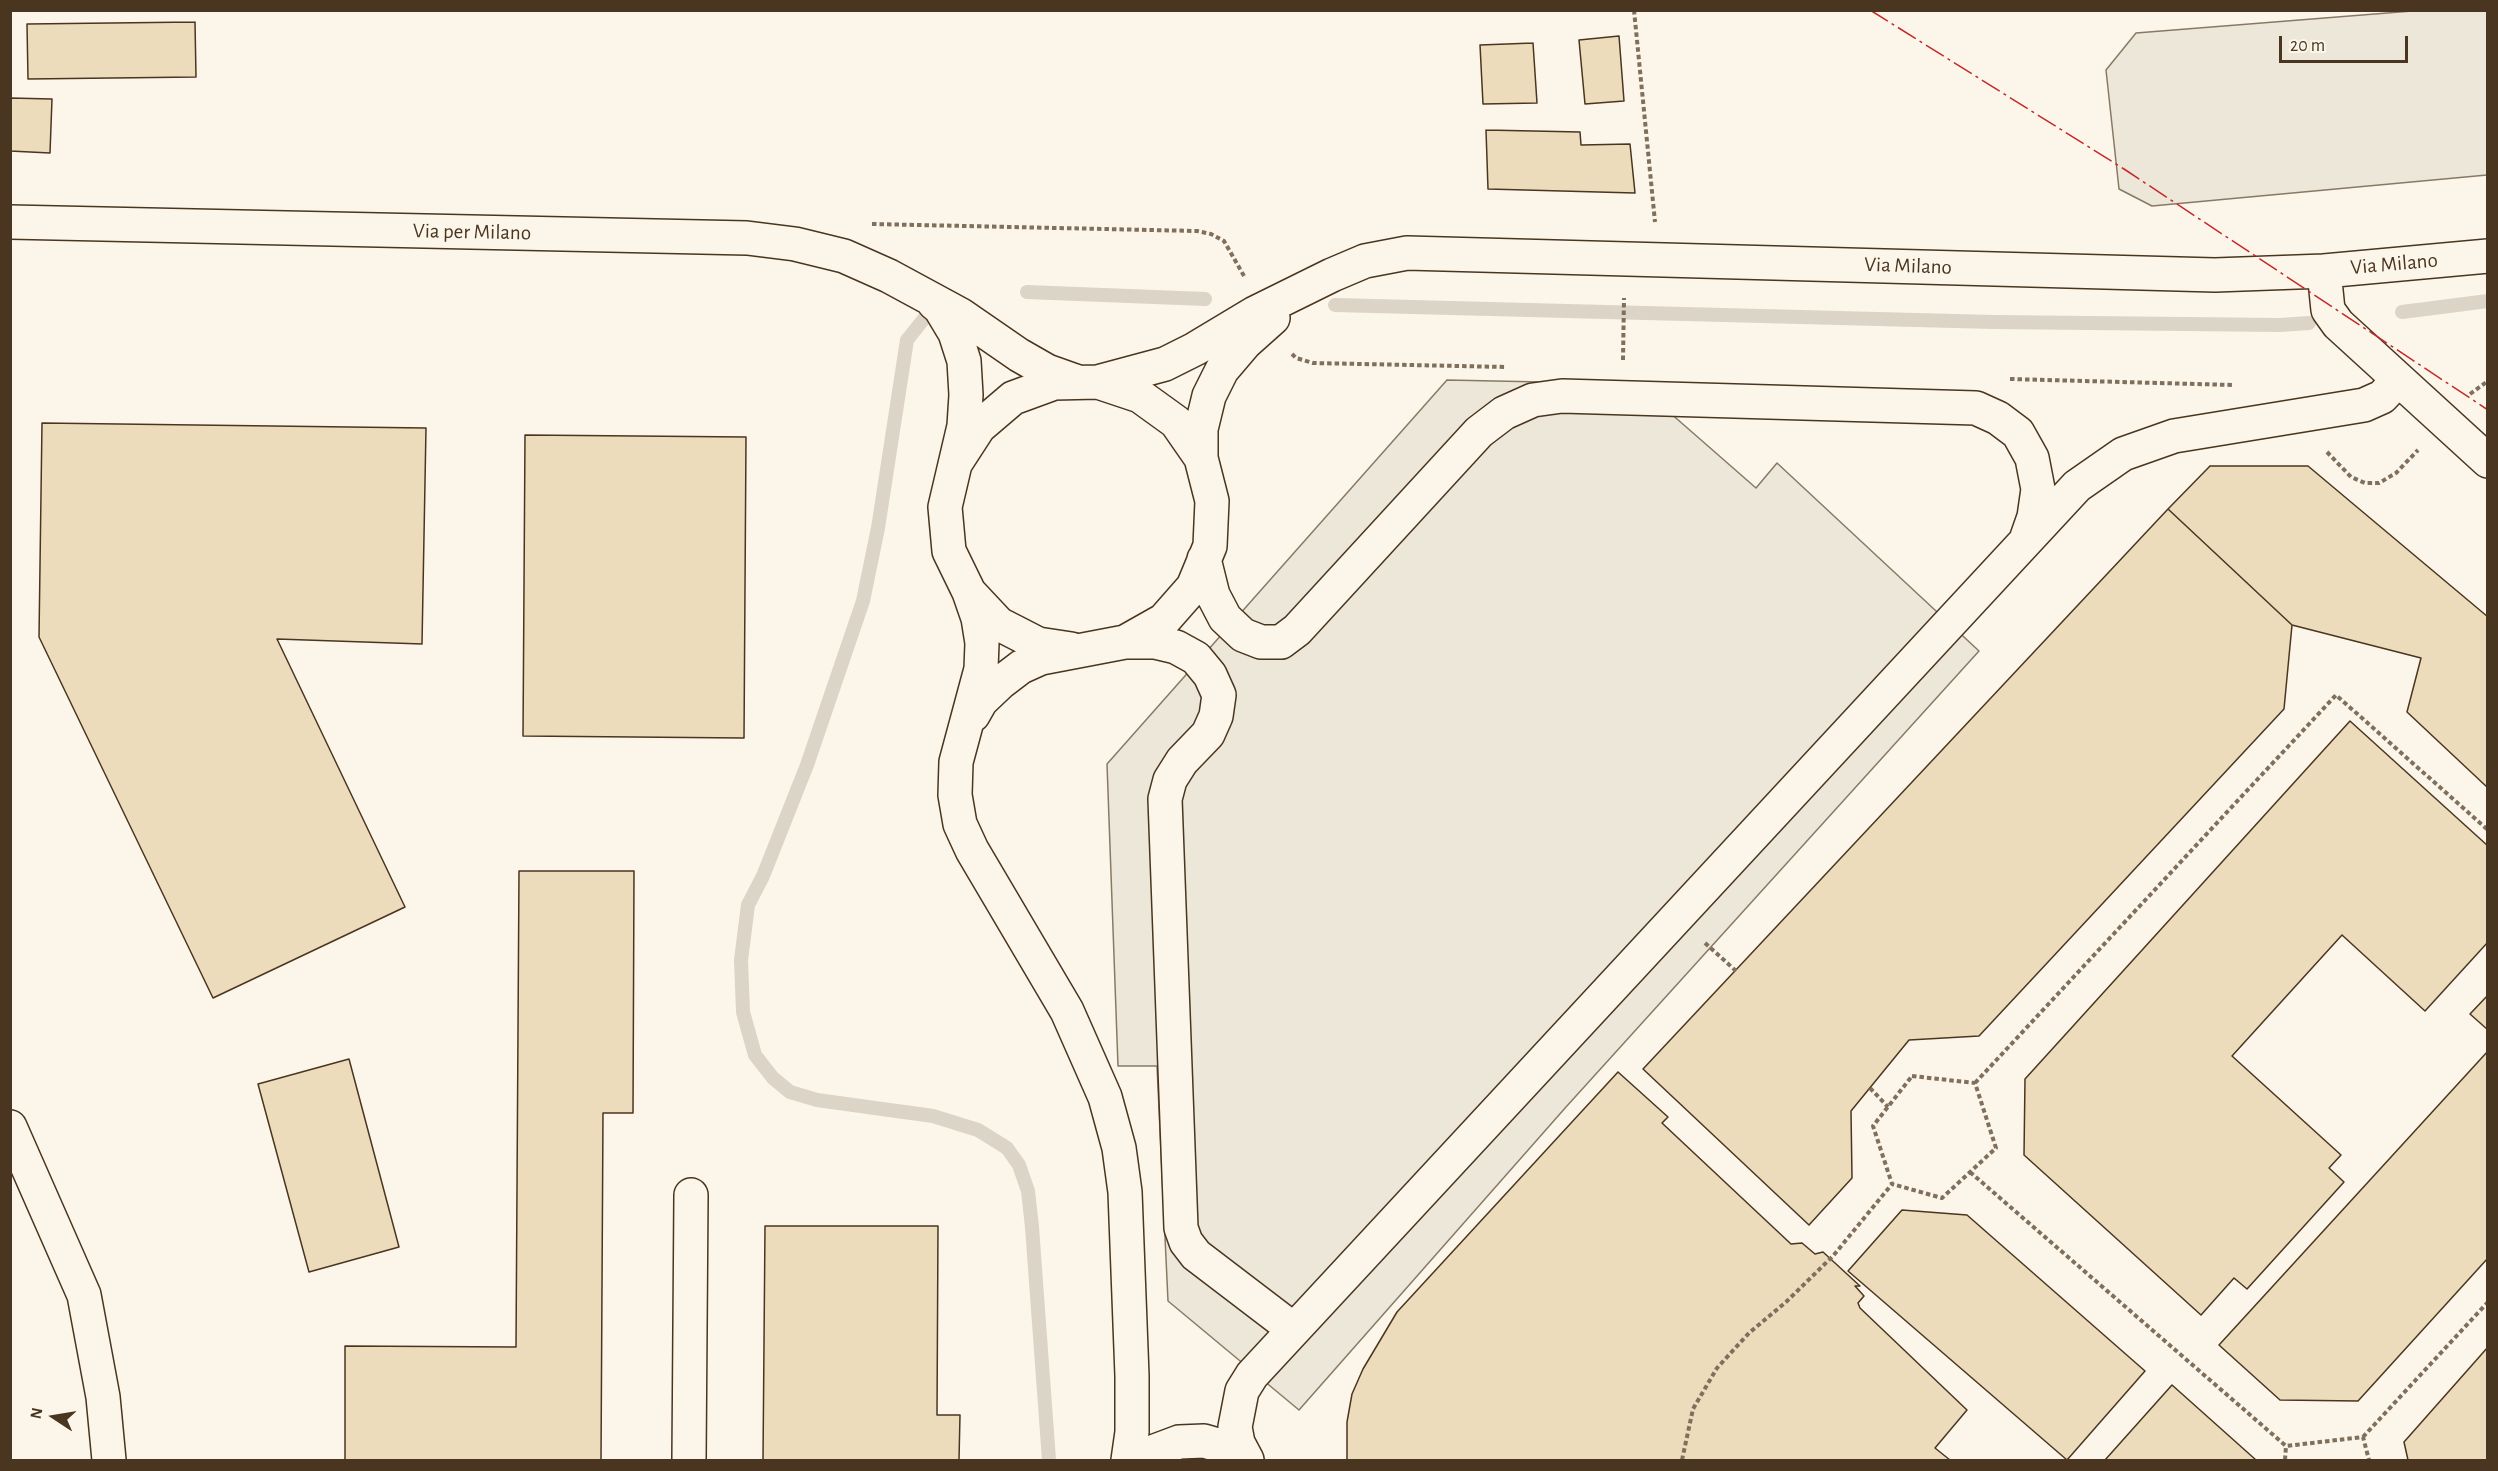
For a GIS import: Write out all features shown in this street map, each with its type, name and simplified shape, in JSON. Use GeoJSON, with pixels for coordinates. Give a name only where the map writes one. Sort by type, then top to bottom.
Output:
{"type":"FeatureCollection","features":[{"type":"Feature","properties":{"kind":"street","name":"Via per Milano"},"geometry":{"type":"LineString","coordinates":[[10,222],[747,238],[795,244],[844,256],[924,293],[1047,371],[1140,396],[1176,422],[1201,459]]}},
{"type":"Feature","properties":{"kind":"street","name":"Via Milano"},"geometry":{"type":"LineString","coordinates":[[1332,274],[1365,261],[1407,254],[2215,275],[2324,271],[2487,256]]}},
{"type":"Feature","properties":{"kind":"street"},"geometry":{"type":"LineString","coordinates":[[2324,271],[2328,310],[2338,324],[2487,461]]}},
{"type":"Feature","properties":{"kind":"street"},"geometry":{"type":"LineString","coordinates":[[955,464],[979,427],[1013,398],[1054,383],[1089,383],[1165,364],[1195,350],[1255,313],[1332,274]]}},
{"type":"Feature","properties":{"kind":"street"},"geometry":{"type":"LineString","coordinates":[[1125,642],[1164,620],[1193,587],[1210,546],[1212,501],[1201,459],[1201,429],[1209,396],[1222,370],[1245,343],[1288,304],[1332,274]]}},
{"type":"Feature","properties":{"kind":"street"},"geometry":{"type":"LineString","coordinates":[[924,293],[940,308],[955,333],[963,361],[966,395],[964,426],[945,507],[949,551],[969,592],[978,618],[982,644],[981,669],[956,762],[955,795],[960,824],[972,850],[1067,1011],[1105,1097],[1119,1148],[1125,1192],[1132,1376],[1132,1432],[1128,1461]]}},
{"type":"Feature","properties":{"kind":"street"},"geometry":{"type":"LineString","coordinates":[[1246,1461],[1238,1443],[1235,1427],[1242,1391],[1252,1375],[2077,486],[2123,454],[2174,436],[2364,405],[2382,397],[2398,380]]}},
{"type":"Feature","properties":{"kind":"street"},"geometry":{"type":"LineString","coordinates":[[1204,559],[1213,595],[1225,618],[1243,635],[1261,642],[1281,642],[1297,630],[1479,432],[1504,413],[1533,400],[1562,396],[1976,408],[1998,418],[2018,433],[2032,458],[2038,489],[2034,517],[2026,541]]}},
{"type":"Feature","properties":{"kind":"street"},"geometry":{"type":"LineString","coordinates":[[969,592],[999,624],[1038,644],[1082,650]]}},
{"type":"Feature","properties":{"kind":"street"},"geometry":{"type":"LineString","coordinates":[[964,731],[981,701],[1021,667],[1041,658],[1125,642],[1155,642],[1176,646],[1196,658],[1210,675],[1219,695],[1216,716],[1208,734],[1182,761],[1170,780],[1165,799],[1181,1228],[1186,1242],[1196,1255],[1293,1329]]}},
{"type":"Feature","properties":{"kind":"street"},"geometry":{"type":"LineString","coordinates":[[10,1127],[84,1295],[103,1397],[109,1461]]}},
{"type":"Feature","properties":{"kind":"street"},"geometry":{"type":"LineString","coordinates":[[689,1461],[691,1195]]}},
{"type":"Feature","properties":{"kind":"street"},"geometry":{"type":"LineString","coordinates":[[1132,1376],[1138,1405],[1146,1417],[1161,1430],[1186,1442]]}},
{"type":"Feature","properties":{"kind":"street"},"geometry":{"type":"LineString","coordinates":[[1144,1461],[1155,1451],[1179,1442],[1204,1441],[1228,1448],[1246,1461]]}},
{"type":"Feature","properties":{"kind":"path"},"geometry":{"type":"LineString","coordinates":[[1634,10],[1659,259]]}},
{"type":"Feature","properties":{"kind":"path"},"geometry":{"type":"LineString","coordinates":[[1623,353],[1624,295]]}},
{"type":"Feature","properties":{"kind":"path"},"geometry":{"type":"LineString","coordinates":[[1975,1083],[2336,694],[2487,830]]}},
{"type":"Feature","properties":{"kind":"path"},"geometry":{"type":"LineString","coordinates":[[1892,1184],[1874,1126],[1912,1076],[1975,1083]]}},
{"type":"Feature","properties":{"kind":"path"},"geometry":{"type":"LineString","coordinates":[[1892,1184],[1942,1198],[1996,1148],[1975,1083]]}},
{"type":"Feature","properties":{"kind":"path"},"geometry":{"type":"LineString","coordinates":[[1870,1088],[1888,1107]]}},
{"type":"Feature","properties":{"kind":"path"},"geometry":{"type":"LineString","coordinates":[[1970,1172],[2286,1446],[2363,1437],[2487,1302]]}},
{"type":"Feature","properties":{"kind":"path"},"geometry":{"type":"LineString","coordinates":[[1682,1461],[1693,1409],[1717,1368],[1749,1333],[1786,1302],[1833,1256],[1892,1184]]}},
{"type":"Feature","properties":{"kind":"path"},"geometry":{"type":"LineString","coordinates":[[2363,1437],[2369,1461]]}},
{"type":"Feature","properties":{"kind":"path"},"geometry":{"type":"LineString","coordinates":[[2285,1461],[2286,1446]]}},
{"type":"Feature","properties":{"kind":"shaded area"},"geometry":{"type":"Polygon","coordinates":[[[2425,10],[2487,11],[2487,175],[2152,206],[2119,189],[2106,70],[2136,33],[2425,10]]]}},
{"type":"Feature","properties":{"kind":"shaded area"},"geometry":{"type":"Polygon","coordinates":[[[1447,380],[1637,384],[1756,488],[1777,463],[1979,651],[1566,1107],[1299,1410],[1168,1301],[1157,1066],[1118,1066],[1107,764],[1447,380]]]}},
{"type":"Feature","properties":{"kind":"building"},"geometry":{"type":"Polygon","coordinates":[[[195,22],[196,77],[28,79],[27,24],[195,22]]]}},
{"type":"Feature","properties":{"kind":"building"},"geometry":{"type":"Polygon","coordinates":[[[1619,36],[1624,101],[1585,104],[1579,40],[1619,36]]]}},
{"type":"Feature","properties":{"kind":"building"},"geometry":{"type":"Polygon","coordinates":[[[1533,43],[1537,103],[1483,104],[1480,45],[1533,43]]]}},
{"type":"Feature","properties":{"kind":"building"},"geometry":{"type":"Polygon","coordinates":[[[10,98],[52,99],[50,153],[10,151],[10,98]]]}},
{"type":"Feature","properties":{"kind":"building"},"geometry":{"type":"Polygon","coordinates":[[[1486,130],[1580,132],[1581,145],[1630,144],[1635,193],[1488,189],[1486,130]]]}},
{"type":"Feature","properties":{"kind":"building"},"geometry":{"type":"Polygon","coordinates":[[[42,423],[426,428],[422,644],[277,639],[405,907],[213,998],[39,637],[42,423]]]}},
{"type":"Feature","properties":{"kind":"building"},"geometry":{"type":"Polygon","coordinates":[[[525,435],[746,437],[744,738],[523,736],[525,435]]]}},
{"type":"Feature","properties":{"kind":"building"},"geometry":{"type":"Polygon","coordinates":[[[2210,466],[2308,466],[2488,617],[2488,788],[2407,712],[2421,658],[2292,625],[2168,509],[2210,466]]]}},
{"type":"Feature","properties":{"kind":"building"},"geometry":{"type":"Polygon","coordinates":[[[2168,509],[2292,625],[2284,709],[1979,1036],[1909,1040],[1851,1111],[1852,1178],[1809,1225],[1643,1069],[2168,509]]]}},
{"type":"Feature","properties":{"kind":"building"},"geometry":{"type":"Polygon","coordinates":[[[2350,721],[2488,846],[2488,942],[2425,1011],[2342,935],[2232,1056],[2341,1155],[2329,1168],[2344,1182],[2247,1289],[2234,1278],[2201,1315],[2024,1155],[2025,1079],[2350,721]]]}},
{"type":"Feature","properties":{"kind":"building"},"geometry":{"type":"Polygon","coordinates":[[[519,871],[634,871],[633,1113],[603,1113],[601,1460],[345,1460],[345,1346],[516,1347],[519,871]]]}},
{"type":"Feature","properties":{"kind":"building"},"geometry":{"type":"Polygon","coordinates":[[[2488,995],[2488,1030],[2470,1014],[2488,995]]]}},
{"type":"Feature","properties":{"kind":"building"},"geometry":{"type":"Polygon","coordinates":[[[2488,1051],[2488,1258],[2358,1401],[2280,1400],[2219,1345],[2488,1051]]]}},
{"type":"Feature","properties":{"kind":"building"},"geometry":{"type":"Polygon","coordinates":[[[349,1059],[399,1247],[309,1272],[258,1084],[349,1059]]]}},
{"type":"Feature","properties":{"kind":"building"},"geometry":{"type":"Polygon","coordinates":[[[1618,1072],[1668,1117],[1662,1123],[1791,1244],[1802,1243],[1815,1254],[1823,1252],[1860,1286],[1855,1286],[1864,1296],[1858,1303],[1860,1308],[1967,1410],[1935,1448],[1950,1460],[1347,1460],[1347,1422],[1352,1394],[1363,1369],[1397,1312],[1618,1072]]]}},
{"type":"Feature","properties":{"kind":"building"},"geometry":{"type":"Polygon","coordinates":[[[1902,1210],[1967,1215],[2145,1371],[2067,1460],[1848,1271],[1902,1210]]]}},
{"type":"Feature","properties":{"kind":"building"},"geometry":{"type":"Polygon","coordinates":[[[765,1226],[938,1226],[937,1415],[960,1415],[959,1460],[763,1460],[765,1226]]]}},
{"type":"Feature","properties":{"kind":"building"},"geometry":{"type":"Polygon","coordinates":[[[2488,1347],[2488,1460],[2408,1460],[2404,1442],[2488,1347]]]}},
{"type":"Feature","properties":{"kind":"building"},"geometry":{"type":"Polygon","coordinates":[[[2172,1385],[2256,1460],[2105,1460],[2172,1385]]]}},
{"type":"Feature","properties":{"kind":"waterway"},"geometry":{"type":"LineString","coordinates":[[1027,292],[1205,299]]}},
{"type":"Feature","properties":{"kind":"waterway"},"geometry":{"type":"LineString","coordinates":[[2402,312],[2488,301]]}},
{"type":"Feature","properties":{"kind":"waterway"},"geometry":{"type":"LineString","coordinates":[[1335,305],[1994,322],[2280,325],[2309,323]]}},
{"type":"Feature","properties":{"kind":"waterway"},"geometry":{"type":"LineString","coordinates":[[927,315],[907,340],[878,528],[863,601],[807,765],[763,876],[748,905],[741,960],[743,1012],[755,1055],[773,1078],[790,1092],[817,1100],[933,1116],[978,1130],[1007,1148],[1019,1165],[1028,1191],[1032,1227],[1049,1460]]}},
{"type":"Feature","properties":{"kind":"power"},"geometry":{"type":"LineString","coordinates":[[1870,10],[2124,169],[2488,410]]}}]}
